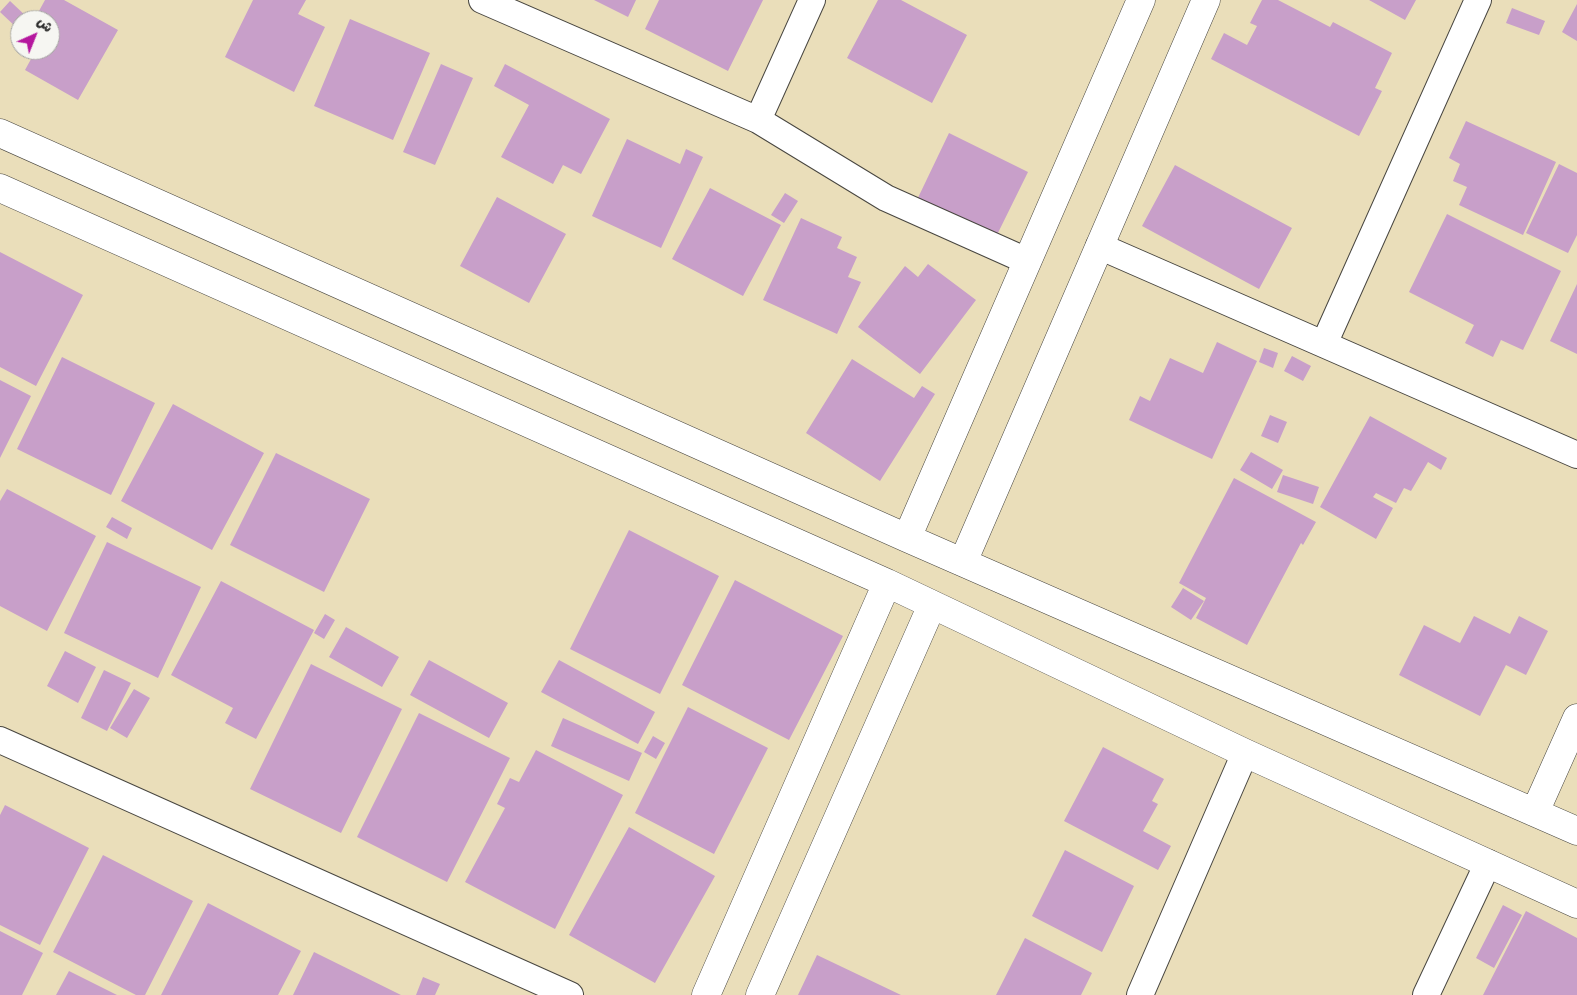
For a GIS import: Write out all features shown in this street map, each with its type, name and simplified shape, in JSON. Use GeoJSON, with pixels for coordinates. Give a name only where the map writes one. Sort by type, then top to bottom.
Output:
{"type":"FeatureCollection","features":[{"type":"Feature","properties":{"kind":"street"},"geometry":{"type":"LineString","coordinates":[[758,120],[812,0]]}},
{"type":"Feature","properties":{"kind":"street"},"geometry":{"type":"LineString","coordinates":[[908,538],[1141,0]]}},
{"type":"Feature","properties":{"kind":"street"},"geometry":{"type":"LineString","coordinates":[[963,562],[1206,0]]}},
{"type":"Feature","properties":{"kind":"street"},"geometry":{"type":"LineString","coordinates":[[1324,344],[1478,0]]}},
{"type":"Feature","properties":{"kind":"street"},"geometry":{"type":"LineString","coordinates":[[489,1],[758,120],[886,198],[1027,261]]}},
{"type":"Feature","properties":{"kind":"street"},"geometry":{"type":"LineString","coordinates":[[0,133],[908,538],[1577,832]]}},
{"type":"Feature","properties":{"kind":"street"},"geometry":{"type":"LineString","coordinates":[[0,188],[887,583],[1246,753],[1577,904]]}},
{"type":"Feature","properties":{"kind":"street"},"geometry":{"type":"LineString","coordinates":[[1099,246],[1577,455]]}},
{"type":"Feature","properties":{"kind":"street"},"geometry":{"type":"LineString","coordinates":[[706,995],[887,583]]}},
{"type":"Feature","properties":{"kind":"street"},"geometry":{"type":"LineString","coordinates":[[760,995],[932,605]]}},
{"type":"Feature","properties":{"kind":"street"},"geometry":{"type":"LineString","coordinates":[[1535,812],[1577,718]]}},
{"type":"Feature","properties":{"kind":"street"},"geometry":{"type":"LineString","coordinates":[[0,740],[570,995]]}},
{"type":"Feature","properties":{"kind":"street"},"geometry":{"type":"LineString","coordinates":[[1140,995],[1246,753]]}},
{"type":"Feature","properties":{"kind":"street"},"geometry":{"type":"LineString","coordinates":[[1426,995],[1488,863]]}},
{"type":"Feature","properties":{"kind":"building"},"geometry":{"type":"Polygon","coordinates":[[[45,0],[64,0],[118,30],[78,100],[25,70],[30,60],[60,60],[60,10],[40,10],[45,0]]]}},
{"type":"Feature","properties":{"kind":"building"},"geometry":{"type":"Polygon","coordinates":[[[253,0],[306,0],[298,14],[325,27],[294,92],[225,57],[253,0]]]}},
{"type":"Feature","properties":{"kind":"building"},"geometry":{"type":"Polygon","coordinates":[[[594,0],[636,0],[628,17],[594,0]]]}},
{"type":"Feature","properties":{"kind":"building"},"geometry":{"type":"Polygon","coordinates":[[[659,0],[763,0],[728,71],[645,29],[659,0]]]}},
{"type":"Feature","properties":{"kind":"building"},"geometry":{"type":"Polygon","coordinates":[[[878,0],[901,0],[967,35],[932,103],[847,58],[878,0]]]}},
{"type":"Feature","properties":{"kind":"building"},"geometry":{"type":"Polygon","coordinates":[[[1262,0],[1278,0],[1330,27],[1333,22],[1392,53],[1375,88],[1382,91],[1359,136],[1211,59],[1224,33],[1247,45],[1257,26],[1250,23],[1262,0]]]}},
{"type":"Feature","properties":{"kind":"building"},"geometry":{"type":"Polygon","coordinates":[[[1369,0],[1416,0],[1405,20],[1369,0]]]}},
{"type":"Feature","properties":{"kind":"building"},"geometry":{"type":"Polygon","coordinates":[[[10,1],[20,10],[10,10],[10,21],[0,12],[10,1]]]}},
{"type":"Feature","properties":{"kind":"building"},"geometry":{"type":"Polygon","coordinates":[[[1577,4],[1577,41],[1562,32],[1577,4]]]}},
{"type":"Feature","properties":{"kind":"building"},"geometry":{"type":"Polygon","coordinates":[[[1512,8],[1545,21],[1539,35],[1506,23],[1512,8]]]}},
{"type":"Feature","properties":{"kind":"building"},"geometry":{"type":"Polygon","coordinates":[[[350,19],[430,53],[393,140],[314,106],[350,19]]]}},
{"type":"Feature","properties":{"kind":"building"},"geometry":{"type":"Polygon","coordinates":[[[441,64],[473,78],[435,165],[403,152],[441,64]]]}},
{"type":"Feature","properties":{"kind":"building"},"geometry":{"type":"Polygon","coordinates":[[[505,64],[610,119],[581,174],[563,165],[553,184],[501,157],[529,105],[494,86],[505,64]]]}},
{"type":"Feature","properties":{"kind":"building"},"geometry":{"type":"Polygon","coordinates":[[[1466,121],[1556,162],[1523,235],[1459,205],[1467,187],[1453,181],[1460,164],[1449,158],[1466,121]]]}},
{"type":"Feature","properties":{"kind":"building"},"geometry":{"type":"Polygon","coordinates":[[[949,133],[1028,172],[993,243],[915,204],[949,133]]]}},
{"type":"Feature","properties":{"kind":"building"},"geometry":{"type":"Polygon","coordinates":[[[627,139],[680,164],[686,149],[703,157],[661,248],[592,216],[627,139]]]}},
{"type":"Feature","properties":{"kind":"building"},"geometry":{"type":"Polygon","coordinates":[[[1559,164],[1577,173],[1577,235],[1568,253],[1526,233],[1559,164]]]}},
{"type":"Feature","properties":{"kind":"building"},"geometry":{"type":"Polygon","coordinates":[[[1175,165],[1292,228],[1259,289],[1142,226],[1175,165]]]}},
{"type":"Feature","properties":{"kind":"building"},"geometry":{"type":"Polygon","coordinates":[[[710,188],[781,225],[743,296],[672,259],[710,188]]]}},
{"type":"Feature","properties":{"kind":"building"},"geometry":{"type":"Polygon","coordinates":[[[785,193],[798,201],[784,223],[771,215],[785,193]]]}},
{"type":"Feature","properties":{"kind":"building"},"geometry":{"type":"Polygon","coordinates":[[[497,197],[566,234],[529,303],[460,266],[497,197]]]}},
{"type":"Feature","properties":{"kind":"building"},"geometry":{"type":"Polygon","coordinates":[[[1447,214],[1561,271],[1523,350],[1501,340],[1493,357],[1465,343],[1474,325],[1409,292],[1447,214]]]}},
{"type":"Feature","properties":{"kind":"building"},"geometry":{"type":"Polygon","coordinates":[[[801,218],[842,237],[837,248],[857,257],[848,277],[861,282],[837,334],[763,300],[801,218]]]}},
{"type":"Feature","properties":{"kind":"building"},"geometry":{"type":"Polygon","coordinates":[[[0,252],[83,295],[36,386],[0,367],[0,252]]]}},
{"type":"Feature","properties":{"kind":"building"},"geometry":{"type":"Polygon","coordinates":[[[928,264],[976,300],[920,374],[858,327],[905,266],[918,277],[928,264]]]}},
{"type":"Feature","properties":{"kind":"building"},"geometry":{"type":"Polygon","coordinates":[[[1577,284],[1577,354],[1550,341],[1577,284]]]}},
{"type":"Feature","properties":{"kind":"building"},"geometry":{"type":"Polygon","coordinates":[[[1217,342],[1257,361],[1212,459],[1129,420],[1140,396],[1150,401],[1170,358],[1203,373],[1217,342]]]}},
{"type":"Feature","properties":{"kind":"building"},"geometry":{"type":"Polygon","coordinates":[[[1264,348],[1278,353],[1273,368],[1259,362],[1264,348]]]}},
{"type":"Feature","properties":{"kind":"building"},"geometry":{"type":"Polygon","coordinates":[[[1292,356],[1311,366],[1303,381],[1284,371],[1292,356]]]}},
{"type":"Feature","properties":{"kind":"building"},"geometry":{"type":"Polygon","coordinates":[[[62,357],[155,403],[111,495],[17,449],[62,357]]]}},
{"type":"Feature","properties":{"kind":"building"},"geometry":{"type":"Polygon","coordinates":[[[852,359],[914,398],[922,386],[935,394],[880,481],[806,433],[852,359]]]}},
{"type":"Feature","properties":{"kind":"building"},"geometry":{"type":"Polygon","coordinates":[[[0,380],[31,396],[0,458],[0,380]]]}},
{"type":"Feature","properties":{"kind":"building"},"geometry":{"type":"Polygon","coordinates":[[[173,404],[264,453],[212,550],[121,501],[173,404]]]}},
{"type":"Feature","properties":{"kind":"building"},"geometry":{"type":"Polygon","coordinates":[[[1270,415],[1287,422],[1278,443],[1261,436],[1270,415]]]}},
{"type":"Feature","properties":{"kind":"building"},"geometry":{"type":"Polygon","coordinates":[[[1370,416],[1447,458],[1441,470],[1428,462],[1411,491],[1404,488],[1396,503],[1376,493],[1373,497],[1393,508],[1376,539],[1320,507],[1370,416]]]}},
{"type":"Feature","properties":{"kind":"building"},"geometry":{"type":"Polygon","coordinates":[[[1251,452],[1283,470],[1272,489],[1240,470],[1251,452]]]}},
{"type":"Feature","properties":{"kind":"building"},"geometry":{"type":"Polygon","coordinates":[[[276,453],[370,499],[324,592],[230,545],[276,453]]]}},
{"type":"Feature","properties":{"kind":"building"},"geometry":{"type":"Polygon","coordinates":[[[1283,475],[1319,487],[1313,504],[1277,492],[1283,475]]]}},
{"type":"Feature","properties":{"kind":"building"},"geometry":{"type":"Polygon","coordinates":[[[1234,478],[1316,522],[1303,545],[1301,543],[1247,645],[1196,618],[1206,598],[1179,583],[1234,478]]]}},
{"type":"Feature","properties":{"kind":"building"},"geometry":{"type":"Polygon","coordinates":[[[7,489],[96,536],[47,631],[0,606],[0,501],[7,489]]]}},
{"type":"Feature","properties":{"kind":"building"},"geometry":{"type":"Polygon","coordinates":[[[112,517],[132,528],[127,539],[106,527],[112,517]]]}},
{"type":"Feature","properties":{"kind":"building"},"geometry":{"type":"Polygon","coordinates":[[[629,530],[719,576],[660,694],[570,649],[629,530]]]}},
{"type":"Feature","properties":{"kind":"building"},"geometry":{"type":"Polygon","coordinates":[[[107,542],[201,587],[158,678],[64,633],[107,542]]]}},
{"type":"Feature","properties":{"kind":"building"},"geometry":{"type":"Polygon","coordinates":[[[735,580],[843,636],[789,740],[682,685],[735,580]]]}},
{"type":"Feature","properties":{"kind":"building"},"geometry":{"type":"Polygon","coordinates":[[[221,581],[314,630],[256,739],[225,723],[233,708],[171,675],[221,581]]]}},
{"type":"Feature","properties":{"kind":"building"},"geometry":{"type":"Polygon","coordinates":[[[1183,588],[1204,601],[1191,620],[1171,607],[1183,588]]]}},
{"type":"Feature","properties":{"kind":"building"},"geometry":{"type":"Polygon","coordinates":[[[325,614],[335,620],[324,639],[314,633],[325,614]]]}},
{"type":"Feature","properties":{"kind":"building"},"geometry":{"type":"Polygon","coordinates":[[[1474,616],[1510,634],[1519,616],[1548,631],[1526,675],[1506,665],[1480,716],[1399,675],[1424,625],[1460,643],[1474,616]]]}},
{"type":"Feature","properties":{"kind":"building"},"geometry":{"type":"Polygon","coordinates":[[[346,627],[399,657],[382,687],[329,657],[346,627]]]}},
{"type":"Feature","properties":{"kind":"building"},"geometry":{"type":"Polygon","coordinates":[[[65,651],[96,667],[78,703],[47,686],[65,651]]]}},
{"type":"Feature","properties":{"kind":"building"},"geometry":{"type":"Polygon","coordinates":[[[429,660],[508,703],[489,738],[410,695],[429,660]]]}},
{"type":"Feature","properties":{"kind":"building"},"geometry":{"type":"Polygon","coordinates":[[[559,660],[655,712],[638,744],[541,692],[559,660]]]}},
{"type":"Feature","properties":{"kind":"building"},"geometry":{"type":"Polygon","coordinates":[[[311,664],[402,709],[341,833],[250,789],[311,664]]]}},
{"type":"Feature","properties":{"kind":"building"},"geometry":{"type":"Polygon","coordinates":[[[104,670],[131,683],[107,731],[81,718],[104,670]]]}},
{"type":"Feature","properties":{"kind":"building"},"geometry":{"type":"Polygon","coordinates":[[[134,689],[150,698],[127,738],[110,728],[134,689]]]}},
{"type":"Feature","properties":{"kind":"building"},"geometry":{"type":"Polygon","coordinates":[[[688,707],[768,748],[714,854],[635,813],[688,707]]]}},
{"type":"Feature","properties":{"kind":"building"},"geometry":{"type":"Polygon","coordinates":[[[419,713],[510,758],[447,882],[357,837],[419,713]]]}},
{"type":"Feature","properties":{"kind":"building"},"geometry":{"type":"Polygon","coordinates":[[[563,718],[642,753],[629,781],[551,746],[563,718]]]}},
{"type":"Feature","properties":{"kind":"building"},"geometry":{"type":"Polygon","coordinates":[[[653,736],[665,743],[656,759],[644,752],[653,736]]]}},
{"type":"Feature","properties":{"kind":"building"},"geometry":{"type":"Polygon","coordinates":[[[1103,747],[1164,779],[1152,801],[1158,804],[1143,831],[1171,846],[1158,870],[1064,821],[1103,747]]]}},
{"type":"Feature","properties":{"kind":"building"},"geometry":{"type":"Polygon","coordinates":[[[536,750],[623,795],[555,929],[465,882],[505,808],[497,804],[510,778],[519,782],[536,750]]]}},
{"type":"Feature","properties":{"kind":"building"},"geometry":{"type":"Polygon","coordinates":[[[5,805],[89,848],[40,945],[0,925],[0,815],[5,805]]]}},
{"type":"Feature","properties":{"kind":"building"},"geometry":{"type":"Polygon","coordinates":[[[629,827],[715,876],[655,983],[569,935],[629,827]]]}},
{"type":"Feature","properties":{"kind":"building"},"geometry":{"type":"Polygon","coordinates":[[[1065,850],[1134,886],[1102,952],[1032,916],[1065,850]]]}},
{"type":"Feature","properties":{"kind":"building"},"geometry":{"type":"Polygon","coordinates":[[[103,855],[193,901],[145,995],[136,995],[53,952],[103,855]]]}},
{"type":"Feature","properties":{"kind":"building"},"geometry":{"type":"Polygon","coordinates":[[[208,903],[301,951],[278,995],[161,995],[208,903]]]}},
{"type":"Feature","properties":{"kind":"building"},"geometry":{"type":"Polygon","coordinates":[[[1503,905],[1522,915],[1494,968],[1476,958],[1503,905]]]}},
{"type":"Feature","properties":{"kind":"building"},"geometry":{"type":"Polygon","coordinates":[[[1526,911],[1577,938],[1577,995],[1483,995],[1526,911]]]}},
{"type":"Feature","properties":{"kind":"building"},"geometry":{"type":"Polygon","coordinates":[[[0,931],[43,953],[22,995],[0,995],[0,931]]]}},
{"type":"Feature","properties":{"kind":"building"},"geometry":{"type":"Polygon","coordinates":[[[1025,938],[1092,973],[1081,995],[996,995],[1025,938]]]}},
{"type":"Feature","properties":{"kind":"building"},"geometry":{"type":"Polygon","coordinates":[[[314,952],[401,995],[293,995],[314,952]]]}},
{"type":"Feature","properties":{"kind":"building"},"geometry":{"type":"Polygon","coordinates":[[[817,955],[901,995],[798,995],[817,955]]]}},
{"type":"Feature","properties":{"kind":"building"},"geometry":{"type":"Polygon","coordinates":[[[69,971],[117,995],[56,995],[69,971]]]}},
{"type":"Feature","properties":{"kind":"building"},"geometry":{"type":"Polygon","coordinates":[[[423,977],[440,984],[435,995],[416,995],[423,977]]]}}]}
